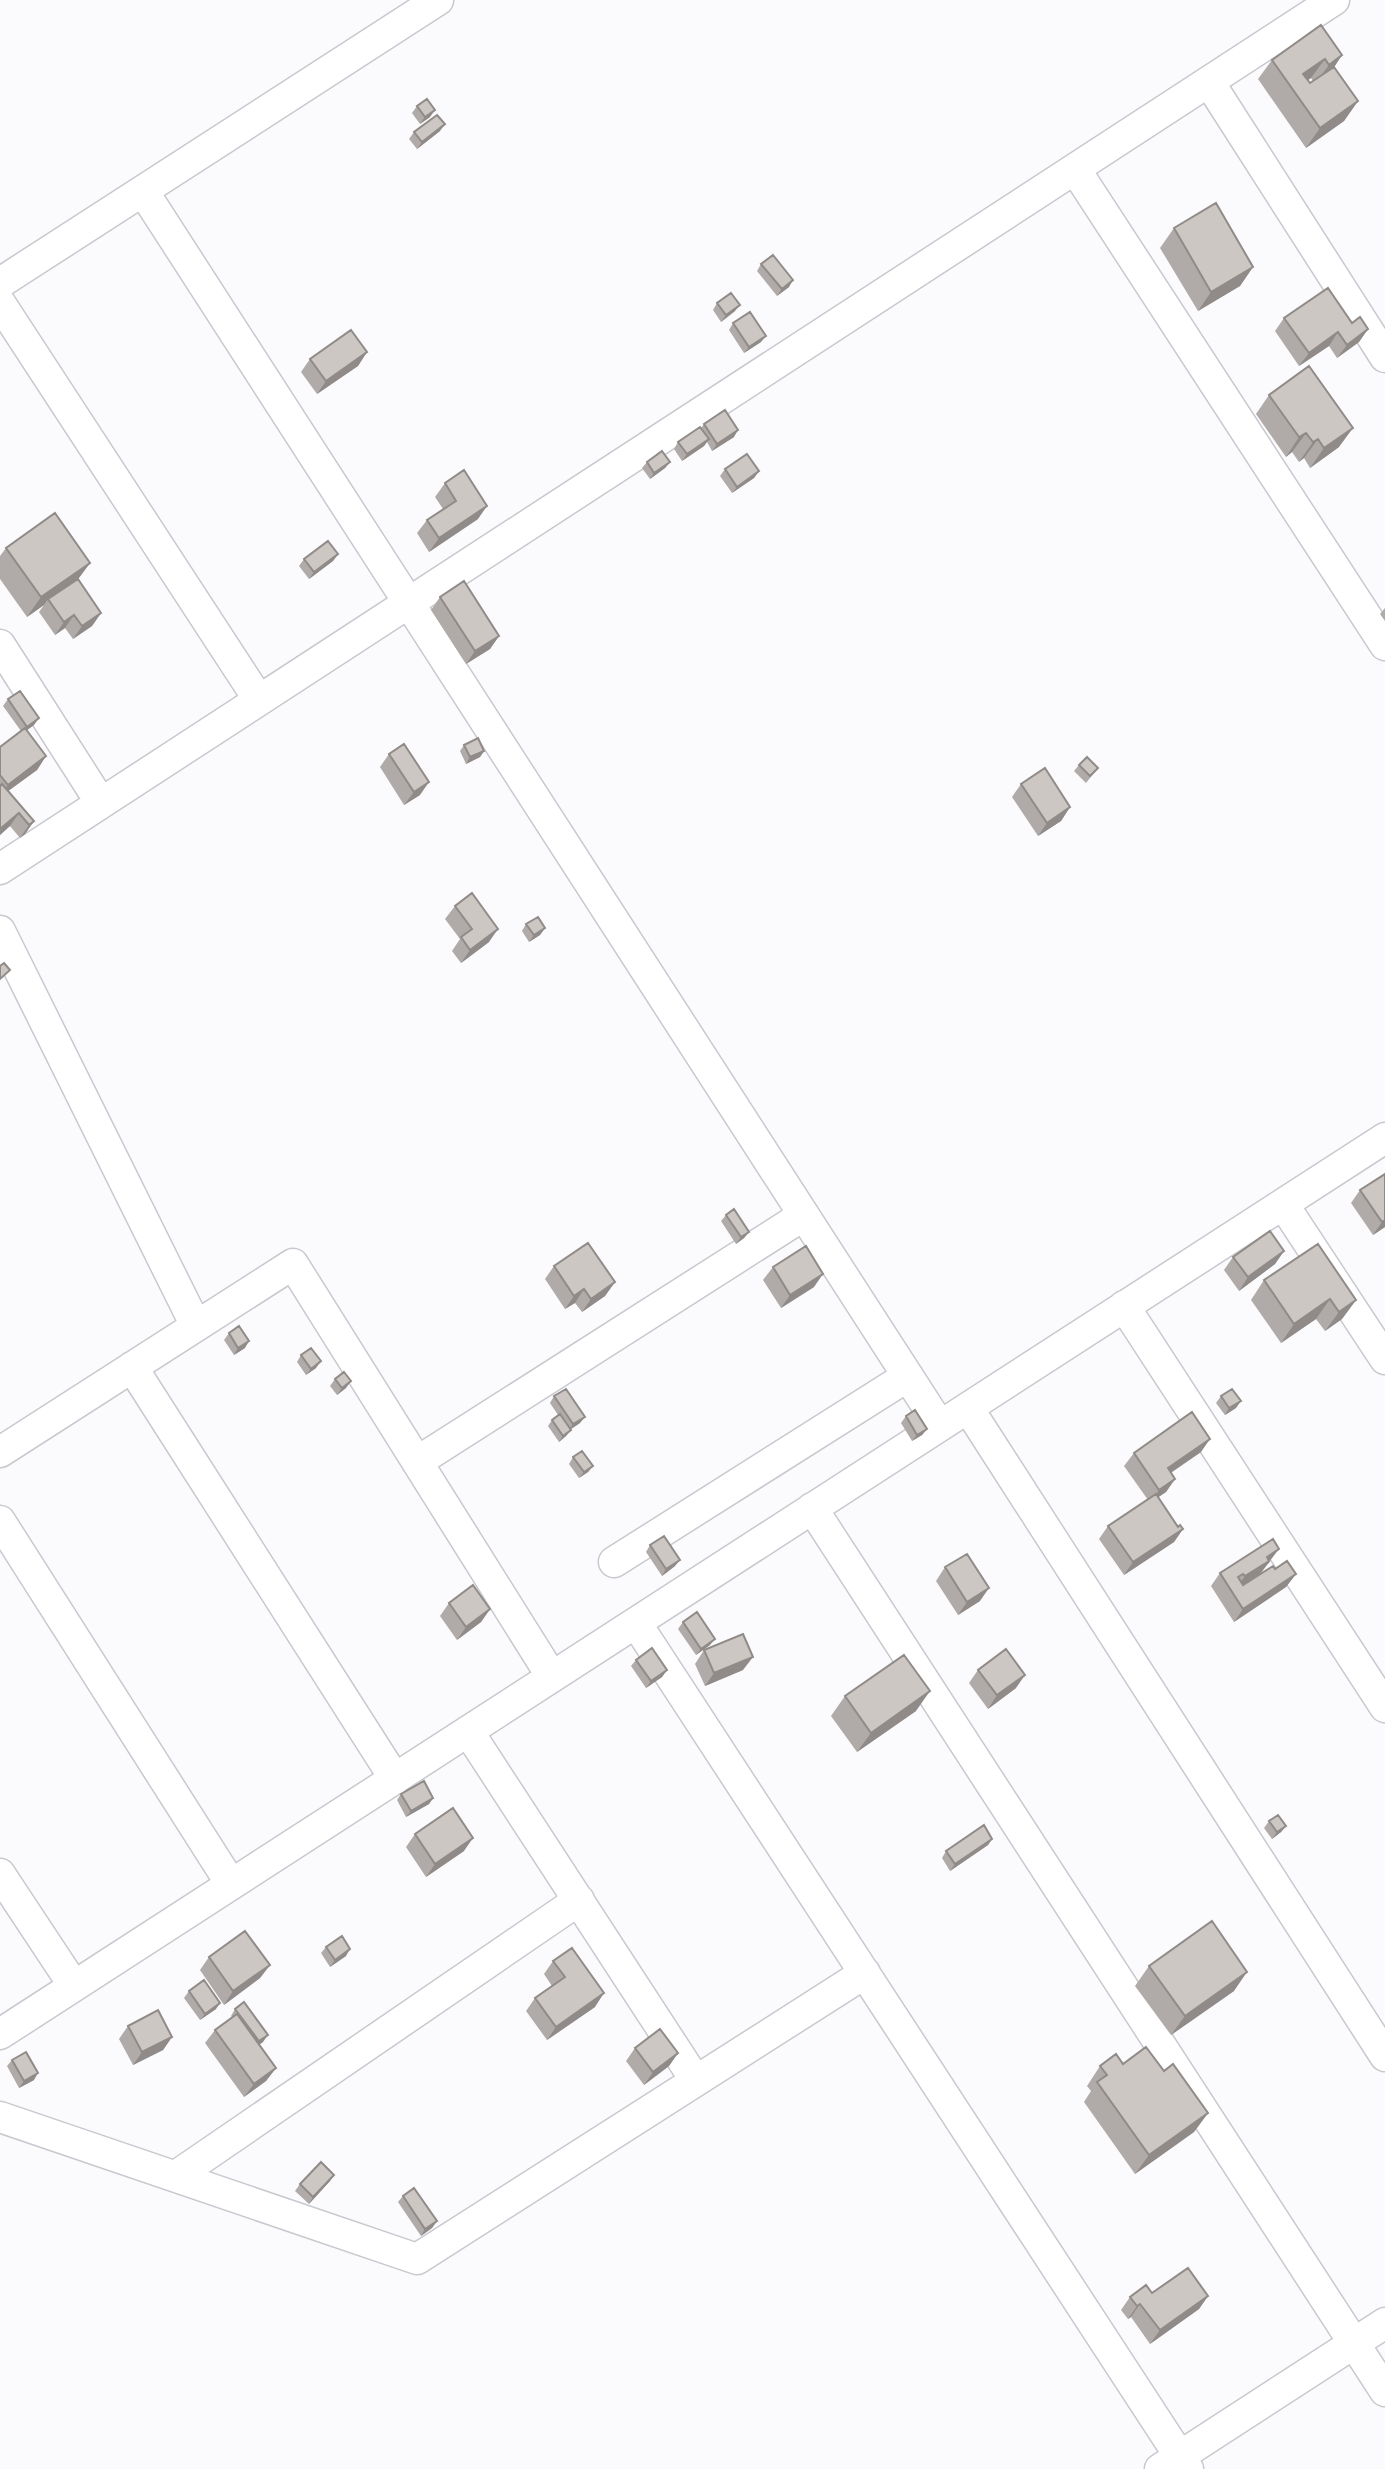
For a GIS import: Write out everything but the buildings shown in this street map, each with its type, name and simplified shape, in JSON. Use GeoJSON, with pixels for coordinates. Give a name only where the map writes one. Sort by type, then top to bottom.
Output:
{"type":"FeatureCollection","features":[{"type":"Feature","properties":{"kind":"street"},"geometry":{"type":"LineString","coordinates":[[0,283],[438,0]]}},
{"type":"Feature","properties":{"kind":"street"},"geometry":{"type":"LineString","coordinates":[[0,869],[1334,0]]}},
{"type":"Feature","properties":{"kind":"street"},"geometry":{"type":"LineString","coordinates":[[1209,82],[1385,357]]}},
{"type":"Feature","properties":{"kind":"street"},"geometry":{"type":"LineString","coordinates":[[1075,169],[1385,645]]}},
{"type":"Feature","properties":{"kind":"street"},"geometry":{"type":"LineString","coordinates":[[143,191],[940,1426]]}},
{"type":"Feature","properties":{"kind":"street"},"geometry":{"type":"LineString","coordinates":[[0,303],[259,700]]}},
{"type":"Feature","properties":{"kind":"street"},"geometry":{"type":"LineString","coordinates":[[5,663],[101,803]]}},
{"type":"Feature","properties":{"kind":"street"},"geometry":{"type":"LineString","coordinates":[[0,931],[196,1326]]}},
{"type":"Feature","properties":{"kind":"street"},"geometry":{"type":"LineString","coordinates":[[3,2027],[75,1986],[1385,1138]]}},
{"type":"Feature","properties":{"kind":"street"},"geometry":{"type":"LineString","coordinates":[[1283,1204],[1385,1359]]}},
{"type":"Feature","properties":{"kind":"street"},"geometry":{"type":"LineString","coordinates":[[417,1462],[804,1215]]}},
{"type":"Feature","properties":{"kind":"street"},"geometry":{"type":"LineString","coordinates":[[0,1452],[293,1264],[552,1677]]}},
{"type":"Feature","properties":{"kind":"street"},"geometry":{"type":"LineString","coordinates":[[1124,1306],[1385,1707]]}},
{"type":"Feature","properties":{"kind":"street"},"geometry":{"type":"LineString","coordinates":[[132,1367],[395,1779]]}},
{"type":"Feature","properties":{"kind":"street"},"geometry":{"type":"LineString","coordinates":[[614,1562],[908,1376]]}},
{"type":"Feature","properties":{"kind":"street"},"geometry":{"type":"LineString","coordinates":[[968,1408],[1385,2056]]}},
{"type":"Feature","properties":{"kind":"street"},"geometry":{"type":"LineString","coordinates":[[812,1508],[1385,2391]]}},
{"type":"Feature","properties":{"kind":"street"},"geometry":{"type":"LineString","coordinates":[[0,1521],[231,1884]]}},
{"type":"Feature","properties":{"kind":"street"},"geometry":{"type":"LineString","coordinates":[[636,1623],[865,1973],[1176,2465],[1385,2323]]}},
{"type":"Feature","properties":{"kind":"street"},"geometry":{"type":"LineString","coordinates":[[468,1731],[696,2081]]}},
{"type":"Feature","properties":{"kind":"street"},"geometry":{"type":"LineString","coordinates":[[0,1874],[75,1986]]}},
{"type":"Feature","properties":{"kind":"street"},"geometry":{"type":"LineString","coordinates":[[176,2176],[579,1900]]}},
{"type":"Feature","properties":{"kind":"street"},"geometry":{"type":"LineString","coordinates":[[0,2117],[417,2259],[865,1973]]}}]}
